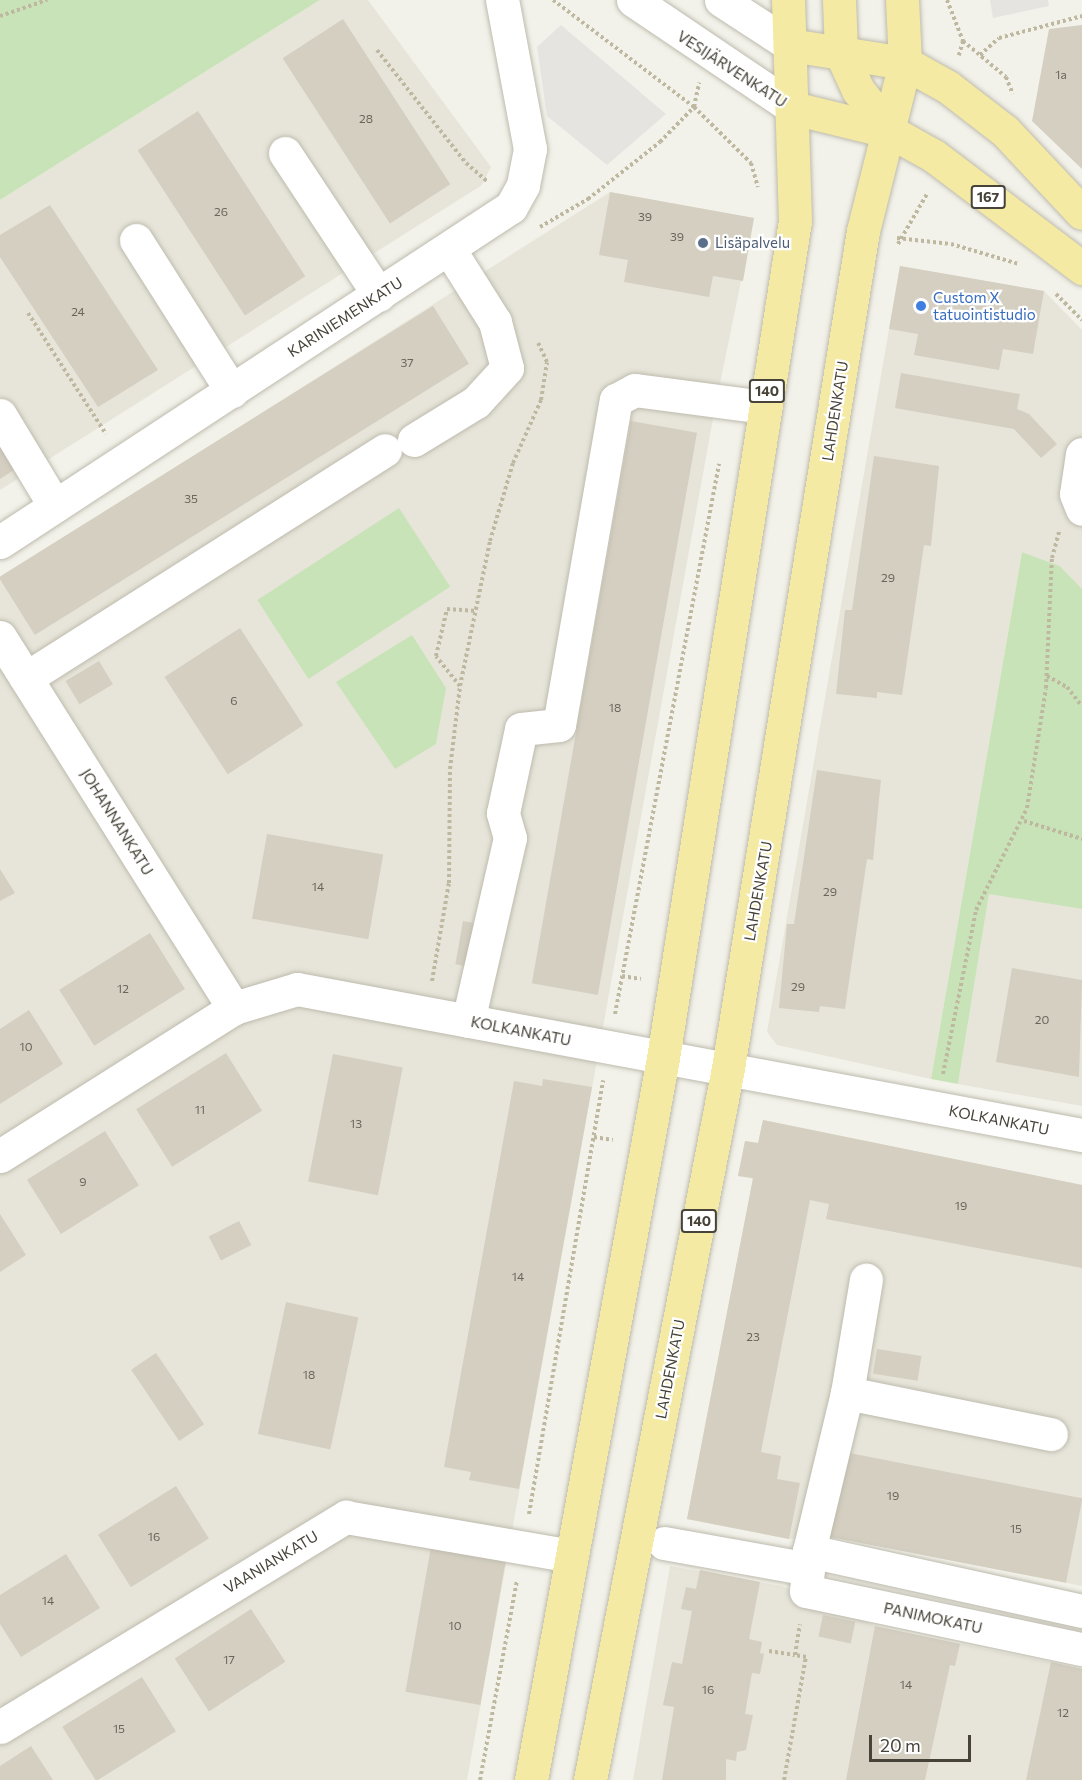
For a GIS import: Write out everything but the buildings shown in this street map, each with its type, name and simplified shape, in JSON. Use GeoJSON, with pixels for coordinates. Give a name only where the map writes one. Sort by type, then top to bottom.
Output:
{"type":"FeatureCollection","features":[{"type":"Feature","properties":{"kind":"main road","name":"140"},"geometry":{"type":"LineString","coordinates":[[531,1780],[663,1058],[795,221],[788,0]]}},
{"type":"Feature","properties":{"kind":"main road"},"geometry":{"type":"LineString","coordinates":[[839,0],[842,53],[858,90],[891,132]]}},
{"type":"Feature","properties":{"kind":"main road","name":"LAHDENKATU"},"geometry":{"type":"LineString","coordinates":[[590,1780],[728,1068],[863,231],[891,132],[905,63],[902,0]]}},
{"type":"Feature","properties":{"kind":"main road"},"geometry":{"type":"LineString","coordinates":[[789,45],[905,63],[1005,131],[1082,213]]}},
{"type":"Feature","properties":{"kind":"main road","name":"VESIJÄRVENKATU"},"geometry":{"type":"LineString","coordinates":[[793,108],[891,132],[934,156],[1082,268]]}},
{"type":"Feature","properties":{"kind":"street","name":"KARINIEMENKATU"},"geometry":{"type":"LineString","coordinates":[[0,542],[511,207],[524,185],[530,149],[502,0]]}},
{"type":"Feature","properties":{"kind":"street","name":"VESIJÄRVENKATU"},"geometry":{"type":"LineString","coordinates":[[633,0],[793,108]]}},
{"type":"Feature","properties":{"kind":"street"},"geometry":{"type":"LineString","coordinates":[[721,0],[789,45]]}},
{"type":"Feature","properties":{"kind":"street"},"geometry":{"type":"LineString","coordinates":[[285,153],[379,295]]}},
{"type":"Feature","properties":{"kind":"street"},"geometry":{"type":"LineString","coordinates":[[136,240],[232,391]]}},
{"type":"Feature","properties":{"kind":"street"},"geometry":{"type":"LineString","coordinates":[[26,678],[399,445],[476,402],[507,368],[495,322],[449,249]]}},
{"type":"Feature","properties":{"kind":"street"},"geometry":{"type":"LineString","coordinates":[[468,1021],[510,838],[503,813],[521,729],[559,725],[616,400],[635,390],[764,407]]}},
{"type":"Feature","properties":{"kind":"street"},"geometry":{"type":"LineString","coordinates":[[0,415],[55,506]]}},
{"type":"Feature","properties":{"kind":"street"},"geometry":{"type":"LineString","coordinates":[[1079,502],[1082,454]]}},
{"type":"Feature","properties":{"kind":"street","name":"JOHANNANKATU"},"geometry":{"type":"LineString","coordinates":[[0,637],[234,1008]]}},
{"type":"Feature","properties":{"kind":"street","name":"KOLKANKATU"},"geometry":{"type":"LineString","coordinates":[[0,1155],[234,1008],[297,989],[1082,1135]]}},
{"type":"Feature","properties":{"kind":"street"},"geometry":{"type":"LineString","coordinates":[[808,1570],[848,1393],[866,1281]]}},
{"type":"Feature","properties":{"kind":"street"},"geometry":{"type":"LineString","coordinates":[[848,1393],[1051,1434]]}},
{"type":"Feature","properties":{"kind":"street","name":"VAANIANKATU"},"geometry":{"type":"LineString","coordinates":[[0,1727],[346,1517],[572,1556]]}},
{"type":"Feature","properties":{"kind":"street","name":"PANIMOKATU"},"geometry":{"type":"LineString","coordinates":[[664,1543],[808,1570],[885,1568],[1070,1609]]}},
{"type":"Feature","properties":{"kind":"street"},"geometry":{"type":"LineString","coordinates":[[876,1606],[885,1568]]}},
{"type":"Feature","properties":{"kind":"street","name":"PANIMOKATU"},"geometry":{"type":"LineString","coordinates":[[808,1570],[876,1606],[1066,1646]]}},
{"type":"Feature","properties":{"kind":"street"},"geometry":{"type":"LineString","coordinates":[[968,1625],[976,1588]]}},
{"type":"Feature","properties":{"kind":"street"},"geometry":{"type":"LineString","coordinates":[[1066,1646],[1070,1609]]}},
{"type":"Feature","properties":{"kind":"path"},"geometry":{"type":"LineString","coordinates":[[0,16],[47,0]]}},
{"type":"Feature","properties":{"kind":"path"},"geometry":{"type":"LineString","coordinates":[[553,0],[693,107],[751,163],[760,194]]}},
{"type":"Feature","properties":{"kind":"path"},"geometry":{"type":"LineString","coordinates":[[980,55],[999,38],[1082,16]]}},
{"type":"Feature","properties":{"kind":"path"},"geometry":{"type":"LineString","coordinates":[[377,50],[466,163],[493,187]]}},
{"type":"Feature","properties":{"kind":"path"},"geometry":{"type":"LineString","coordinates":[[533,231],[597,192],[693,107]]}},
{"type":"Feature","properties":{"kind":"path"},"geometry":{"type":"LineString","coordinates":[[483,193],[493,187],[495,177]]}},
{"type":"Feature","properties":{"kind":"path"},"geometry":{"type":"LineString","coordinates":[[899,239],[951,244],[1029,267]]}},
{"type":"Feature","properties":{"kind":"path"},"geometry":{"type":"LineString","coordinates":[[1052,290],[1082,320]]}},
{"type":"Feature","properties":{"kind":"path"},"geometry":{"type":"LineString","coordinates":[[28,313],[106,434]]}},
{"type":"Feature","properties":{"kind":"path"},"geometry":{"type":"LineString","coordinates":[[426,1013],[449,883],[449,789],[460,686],[513,463],[541,400],[547,362],[533,331]]}},
{"type":"Feature","properties":{"kind":"path"},"geometry":{"type":"LineString","coordinates":[[97,441],[116,428]]}},
{"type":"Feature","properties":{"kind":"path"},"geometry":{"type":"LineString","coordinates":[[480,1780],[523,1547],[609,1048],[720,461]]}},
{"type":"Feature","properties":{"kind":"path"},"geometry":{"type":"LineString","coordinates":[[942,1078],[976,910],[996,861],[1024,821],[1047,676],[1052,558],[1079,502]]}},
{"type":"Feature","properties":{"kind":"path"},"geometry":{"type":"LineString","coordinates":[[460,686],[436,656],[447,609],[477,611]]}},
{"type":"Feature","properties":{"kind":"path"},"geometry":{"type":"LineString","coordinates":[[1047,676],[1067,687],[1082,706]]}},
{"type":"Feature","properties":{"kind":"path"},"geometry":{"type":"LineString","coordinates":[[1024,821],[1082,839]]}},
{"type":"Feature","properties":{"kind":"path"},"geometry":{"type":"LineString","coordinates":[[795,1655],[808,1570]]}},
{"type":"Feature","properties":{"kind":"path"},"geometry":{"type":"LineString","coordinates":[[769,1651],[806,1657],[784,1780]]}},
{"type":"Feature","properties":{"kind":"shaded area"},"geometry":{"type":"Polygon","coordinates":[[[320,0],[368,0],[491,167],[482,185],[0,490],[0,200],[320,0]]]}},
{"type":"Feature","properties":{"kind":"shaded area"},"geometry":{"type":"Polygon","coordinates":[[[990,0],[1048,0],[1049,6],[993,18],[990,0]]]}},
{"type":"Feature","properties":{"kind":"shaded area"},"geometry":{"type":"Polygon","coordinates":[[[561,25],[666,114],[607,165],[547,116],[537,47],[561,25]]]}},
{"type":"Feature","properties":{"kind":"shaded area"},"geometry":{"type":"Polygon","coordinates":[[[610,192],[754,218],[714,413],[467,1780],[0,1780],[0,579],[610,192]]]}},
{"type":"Feature","properties":{"kind":"shaded area"},"geometry":{"type":"Polygon","coordinates":[[[900,266],[1044,291],[1082,330],[1082,589],[1060,566],[1022,552],[931,1079],[777,1045],[767,1032],[900,266]]]}},
{"type":"Feature","properties":{"kind":"shaded area"},"geometry":{"type":"Polygon","coordinates":[[[989,893],[1082,909],[1082,1106],[958,1084],[989,893]]]}},
{"type":"Feature","properties":{"kind":"shaded area"},"geometry":{"type":"Polygon","coordinates":[[[763,1120],[1082,1185],[1082,1586],[830,1537],[789,1539],[687,1519],[753,1179],[738,1176],[745,1141],[758,1143],[763,1120]]]}},
{"type":"Feature","properties":{"kind":"shaded area"},"geometry":{"type":"Polygon","coordinates":[[[670,1566],[782,1586],[875,1626],[1082,1669],[1082,1780],[633,1780],[670,1566]]]}},
{"type":"Feature","properties":{"kind":"green space"},"geometry":{"type":"Polygon","coordinates":[[[0,0],[320,0],[0,200],[0,0]]]}},
{"type":"Feature","properties":{"kind":"green space"},"geometry":{"type":"Polygon","coordinates":[[[399,508],[450,587],[308,679],[257,600],[399,508]]]}},
{"type":"Feature","properties":{"kind":"green space"},"geometry":{"type":"Polygon","coordinates":[[[1022,552],[1060,566],[1082,589],[1082,909],[989,894],[958,1084],[931,1079],[1022,552]]]}},
{"type":"Feature","properties":{"kind":"green space"},"geometry":{"type":"Polygon","coordinates":[[[412,635],[446,688],[436,744],[395,769],[336,682],[412,635]]]}},
{"type":"Feature","properties":{"kind":"place","name":"Lisäpalvelu"},"geometry":{"type":"Point","coordinates":[703,243]}},
{"type":"Feature","properties":{"kind":"place","name":"Custom X tatuointistudio"},"geometry":{"type":"Point","coordinates":[921,306]}}]}
